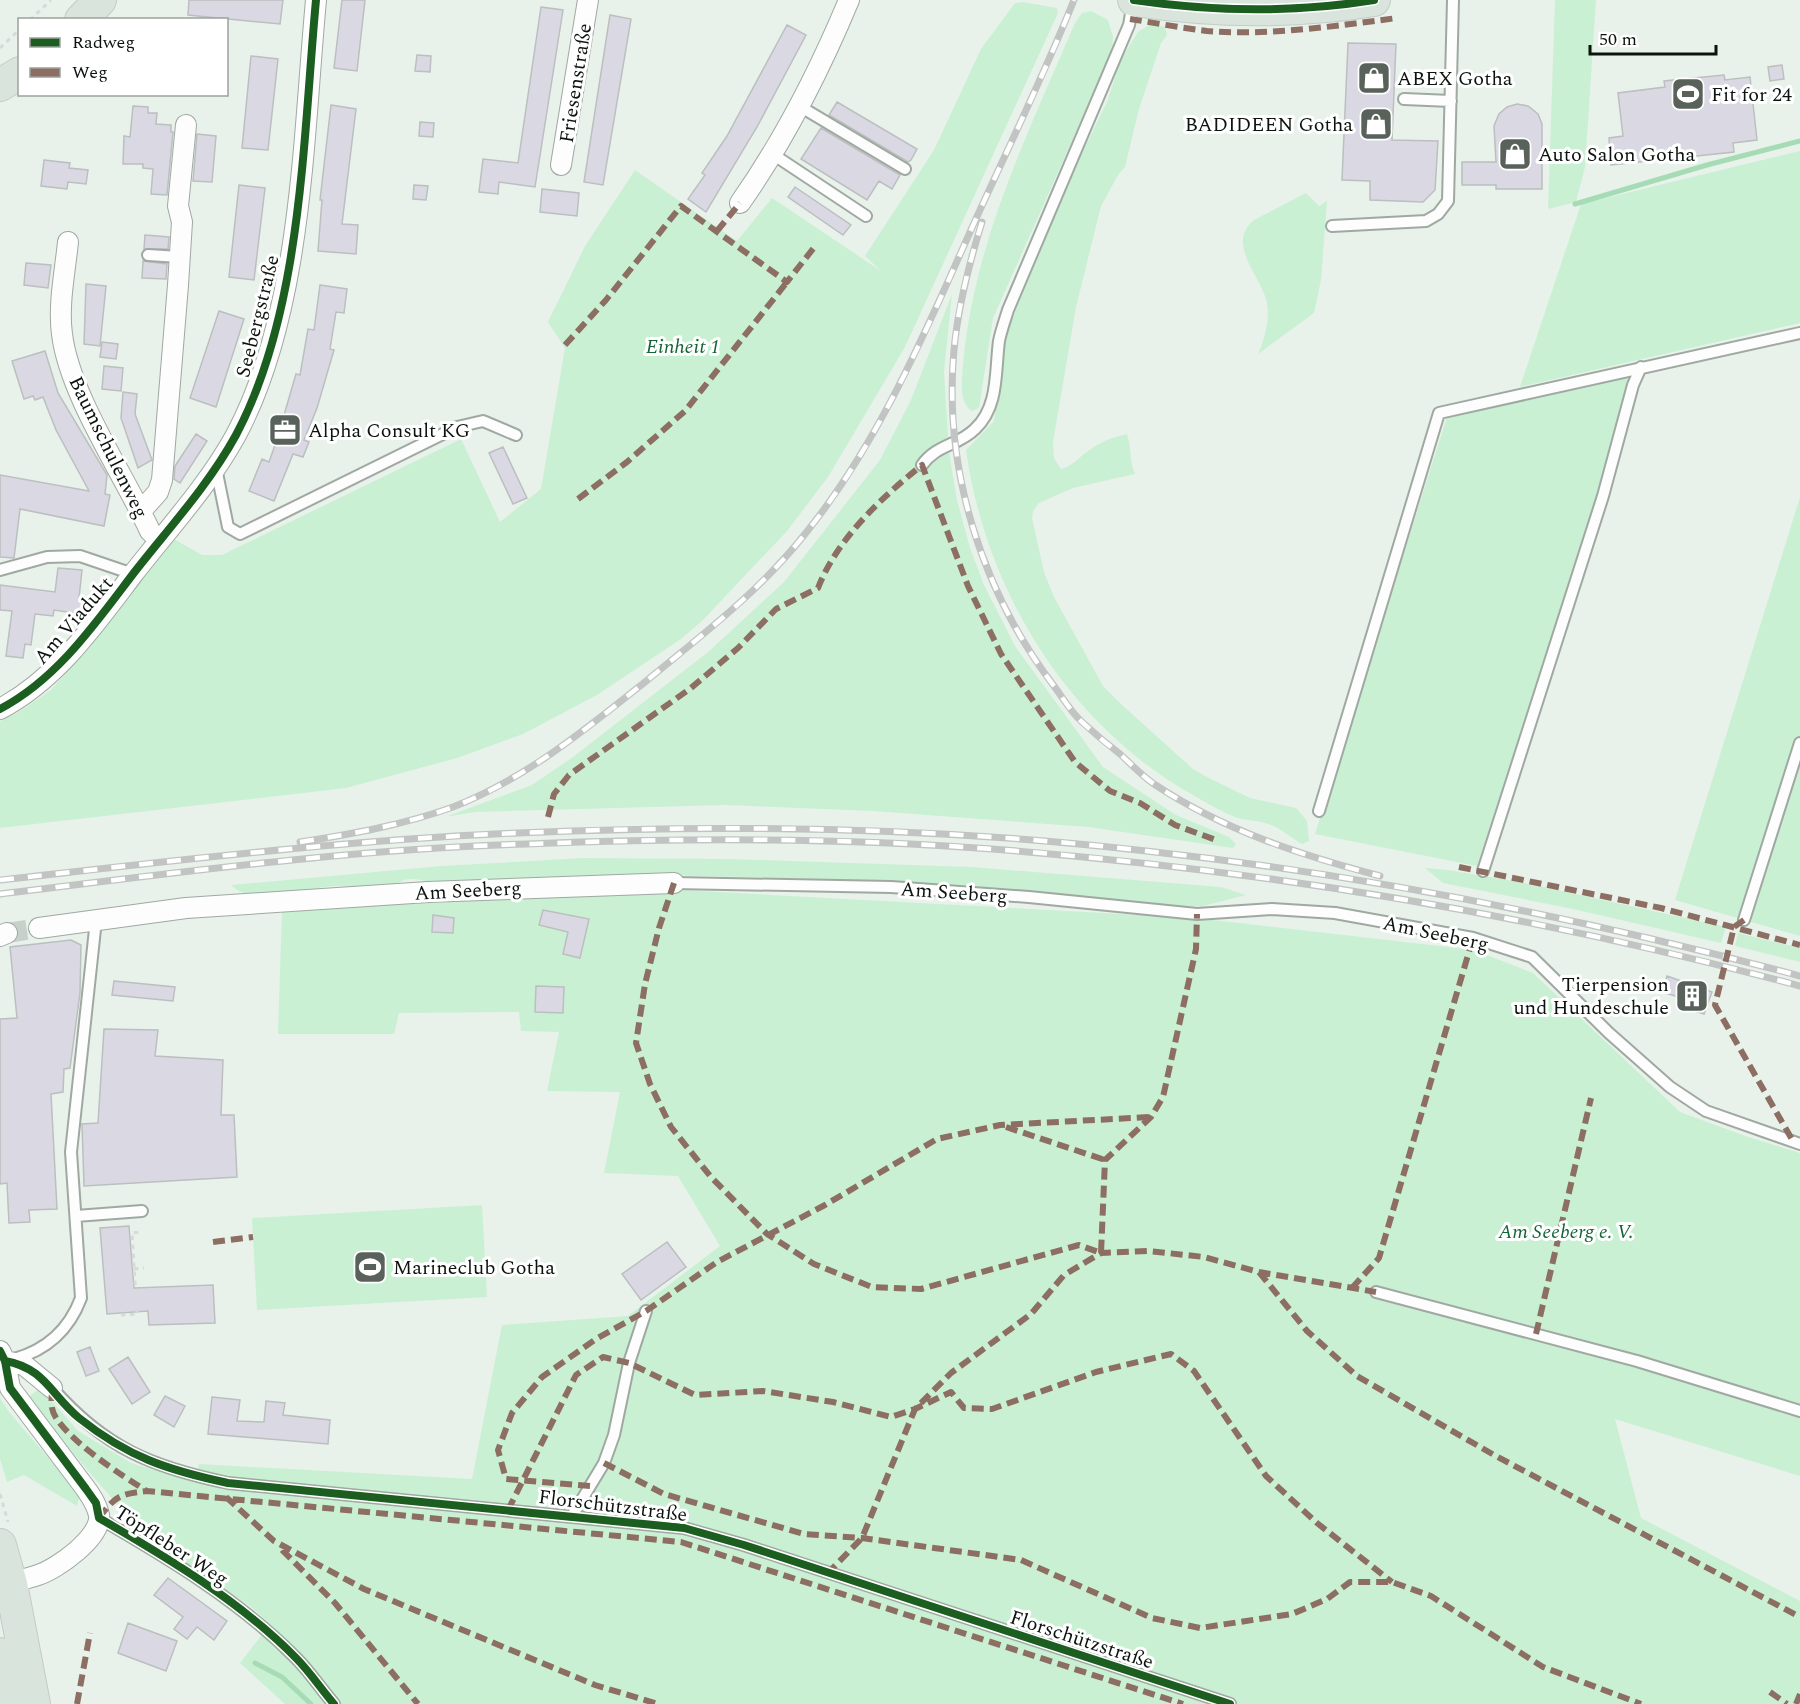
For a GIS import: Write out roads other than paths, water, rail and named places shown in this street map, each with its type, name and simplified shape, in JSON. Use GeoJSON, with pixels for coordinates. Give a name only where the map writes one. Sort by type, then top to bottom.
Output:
{"type":"FeatureCollection","features":[{"type":"Feature","properties":{"kind":"main road"},"geometry":{"type":"LineString","coordinates":[[83,18],[100,0]]}},
{"type":"Feature","properties":{"kind":"main road"},"geometry":{"type":"LineString","coordinates":[[1133,0],[1241,11],[1306,8],[1374,0]]}},
{"type":"Feature","properties":{"kind":"main road"},"geometry":{"type":"LineString","coordinates":[[0,85],[18,74]]}},
{"type":"Feature","properties":{"kind":"main road"},"geometry":{"type":"LineString","coordinates":[[0,1545],[11,1584],[34,1704]]}},
{"type":"Feature","properties":{"kind":"main road"},"geometry":{"type":"LineString","coordinates":[[0,1654],[8,1704]]}},
{"type":"Feature","properties":{"kind":"street","name":"Seebergstraße"},"geometry":{"type":"LineString","coordinates":[[159,540],[216,468],[236,435],[253,398],[266,361],[286,289],[315,0]]}},
{"type":"Feature","properties":{"kind":"street","name":"Friesenstraße"},"geometry":{"type":"LineString","coordinates":[[561,165],[588,0]]}},
{"type":"Feature","properties":{"kind":"street"},"geometry":{"type":"LineString","coordinates":[[740,203],[774,155],[801,107],[849,0]]}},
{"type":"Feature","properties":{"kind":"street"},"geometry":{"type":"LineString","coordinates":[[141,511],[158,492],[162,480],[180,257],[182,222],[178,206],[186,125]]}},
{"type":"Feature","properties":{"kind":"street","name":"Baumschulenweg"},"geometry":{"type":"LineString","coordinates":[[68,242],[62,334],[69,366],[81,395],[150,531],[159,540]]}},
{"type":"Feature","properties":{"kind":"street","name":"Am Viadukt"},"geometry":{"type":"LineString","coordinates":[[0,709],[38,684],[63,660],[159,540]]}},
{"type":"Feature","properties":{"kind":"street","name":"Am Seeberg"},"geometry":{"type":"LineString","coordinates":[[39,928],[186,908],[428,892],[674,883]]}},
{"type":"Feature","properties":{"kind":"street","name":"Florschützstraße"},"geometry":{"type":"LineString","coordinates":[[2,1356],[24,1365],[52,1388]]}},
{"type":"Feature","properties":{"kind":"street","name":"Töpfleber Weg"},"geometry":{"type":"LineString","coordinates":[[2,1356],[10,1388],[96,1503],[99,1518]]}},
{"type":"Feature","properties":{"kind":"street"},"geometry":{"type":"LineString","coordinates":[[11,1584],[40,1575],[68,1558],[93,1533],[99,1518]]}},
{"type":"Feature","properties":{"kind":"lane"},"geometry":{"type":"LineString","coordinates":[[922,465],[931,452],[974,431],[987,416],[994,388],[999,339],[1008,310],[1129,25],[1133,0]]}},
{"type":"Feature","properties":{"kind":"lane"},"geometry":{"type":"LineString","coordinates":[[1332,226],[1426,221],[1438,214],[1448,201],[1453,0]]}},
{"type":"Feature","properties":{"kind":"lane"},"geometry":{"type":"LineString","coordinates":[[1404,99],[1451,102]]}},
{"type":"Feature","properties":{"kind":"lane"},"geometry":{"type":"LineString","coordinates":[[801,107],[905,169]]}},
{"type":"Feature","properties":{"kind":"lane"},"geometry":{"type":"LineString","coordinates":[[774,155],[866,216]]}},
{"type":"Feature","properties":{"kind":"lane"},"geometry":{"type":"LineString","coordinates":[[148,255],[180,257]]}},
{"type":"Feature","properties":{"kind":"lane"},"geometry":{"type":"LineString","coordinates":[[1319,811],[1439,413],[1800,333]]}},
{"type":"Feature","properties":{"kind":"lane"},"geometry":{"type":"LineString","coordinates":[[1484,871],[1603,496],[1633,385],[1641,367]]}},
{"type":"Feature","properties":{"kind":"lane"},"geometry":{"type":"LineString","coordinates":[[216,468],[228,527],[240,534],[457,427],[483,421],[516,435]]}},
{"type":"Feature","properties":{"kind":"lane"},"geometry":{"type":"LineString","coordinates":[[0,570],[47,557],[80,556],[133,574]]}},
{"type":"Feature","properties":{"kind":"lane"},"geometry":{"type":"LineString","coordinates":[[1744,920],[1800,743]]}},
{"type":"Feature","properties":{"kind":"lane","name":"Am Seeberg"},"geometry":{"type":"LineString","coordinates":[[674,883],[891,887],[1029,897],[1197,914],[1239,909],[1335,913],[1473,938],[1532,957],[1652,1072],[1706,1111],[1800,1144]]}},
{"type":"Feature","properties":{"kind":"lane"},"geometry":{"type":"LineString","coordinates":[[2,1356],[35,1354],[64,1331],[73,1318],[81,1298],[71,1152],[96,920]]}},
{"type":"Feature","properties":{"kind":"lane"},"geometry":{"type":"LineString","coordinates":[[76,1216],[141,1211]]}},
{"type":"Feature","properties":{"kind":"lane"},"geometry":{"type":"LineString","coordinates":[[1376,1292],[1637,1360],[1800,1411]]}},
{"type":"Feature","properties":{"kind":"lane","name":"Florschützstraße"},"geometry":{"type":"LineString","coordinates":[[572,1516],[604,1463],[614,1435],[629,1363],[646,1311]]}},
{"type":"Feature","properties":{"kind":"lane","name":"Florschützstraße"},"geometry":{"type":"LineString","coordinates":[[52,1388],[77,1416],[109,1440],[141,1459],[179,1473],[228,1483],[684,1528],[724,1539],[1230,1704]]}},
{"type":"Feature","properties":{"kind":"lane","name":"Töpfleber Weg"},"geometry":{"type":"LineString","coordinates":[[99,1518],[138,1540],[245,1612],[297,1659],[334,1704]]}},
{"type":"Feature","properties":{"kind":"waterway"},"geometry":{"type":"LineString","coordinates":[[1575,204],[1707,165],[1800,141]]}},
{"type":"Feature","properties":{"kind":"waterway"},"geometry":{"type":"LineString","coordinates":[[255,1663],[282,1677],[311,1704]]}},
{"type":"Feature","properties":{"kind":"tunnel"},"geometry":{"type":"LineString","coordinates":[[7,933],[39,928]]}},
{"type":"Feature","properties":{"kind":"railway"},"geometry":{"type":"LineString","coordinates":[[300,842],[396,824],[453,807],[479,796],[530,768],[645,682],[709,630],[769,575],[805,534],[832,498],[857,461],[900,383],[1038,84],[1074,0]]}},
{"type":"Feature","properties":{"kind":"railway"},"geometry":{"type":"LineString","coordinates":[[982,222],[958,317],[952,395],[955,439],[962,484],[973,527],[988,570],[1006,611],[1029,649],[1078,718],[1154,784],[1207,815],[1235,828],[1292,850],[1380,876]]}},
{"type":"Feature","properties":{"kind":"railway"},"geometry":{"type":"LineString","coordinates":[[0,880],[259,852],[453,836],[596,830],[754,828],[911,832],[1146,851],[1393,886],[1557,918],[1800,976]]}},
{"type":"Feature","properties":{"kind":"railway"},"geometry":{"type":"LineString","coordinates":[[0,894],[329,856],[461,847],[701,840],[876,842],[1094,858],[1298,883],[1500,917],[1600,938],[1800,986]]}},
{"type":"Feature","properties":{"kind":"place","name":"ABEX Gotha"},"geometry":{"type":"Point","coordinates":[1374,78]}},
{"type":"Feature","properties":{"kind":"place","name":"Fit for 24"},"geometry":{"type":"Point","coordinates":[1688,94]}},
{"type":"Feature","properties":{"kind":"place","name":"BADIDEEN Gotha"},"geometry":{"type":"Point","coordinates":[1376,124]}},
{"type":"Feature","properties":{"kind":"place","name":"Auto Salon Gotha"},"geometry":{"type":"Point","coordinates":[1515,154]}},
{"type":"Feature","properties":{"kind":"place","name":"Alpha Consult KG"},"geometry":{"type":"Point","coordinates":[285,430]}},
{"type":"Feature","properties":{"kind":"place","name":"Tierpension und Hundeschule"},"geometry":{"type":"Point","coordinates":[1692,996]}},
{"type":"Feature","properties":{"kind":"place","name":"Marineclub Gotha"},"geometry":{"type":"Point","coordinates":[370,1267]}},
{"type":"Feature","properties":{"kind":"park label","name":"Einheit 1"},"geometry":{"type":"Point","coordinates":[683,346]}},
{"type":"Feature","properties":{"kind":"park label","name":"Am Seeberg e. V."},"geometry":{"type":"Point","coordinates":[1566,1231]}}]}
